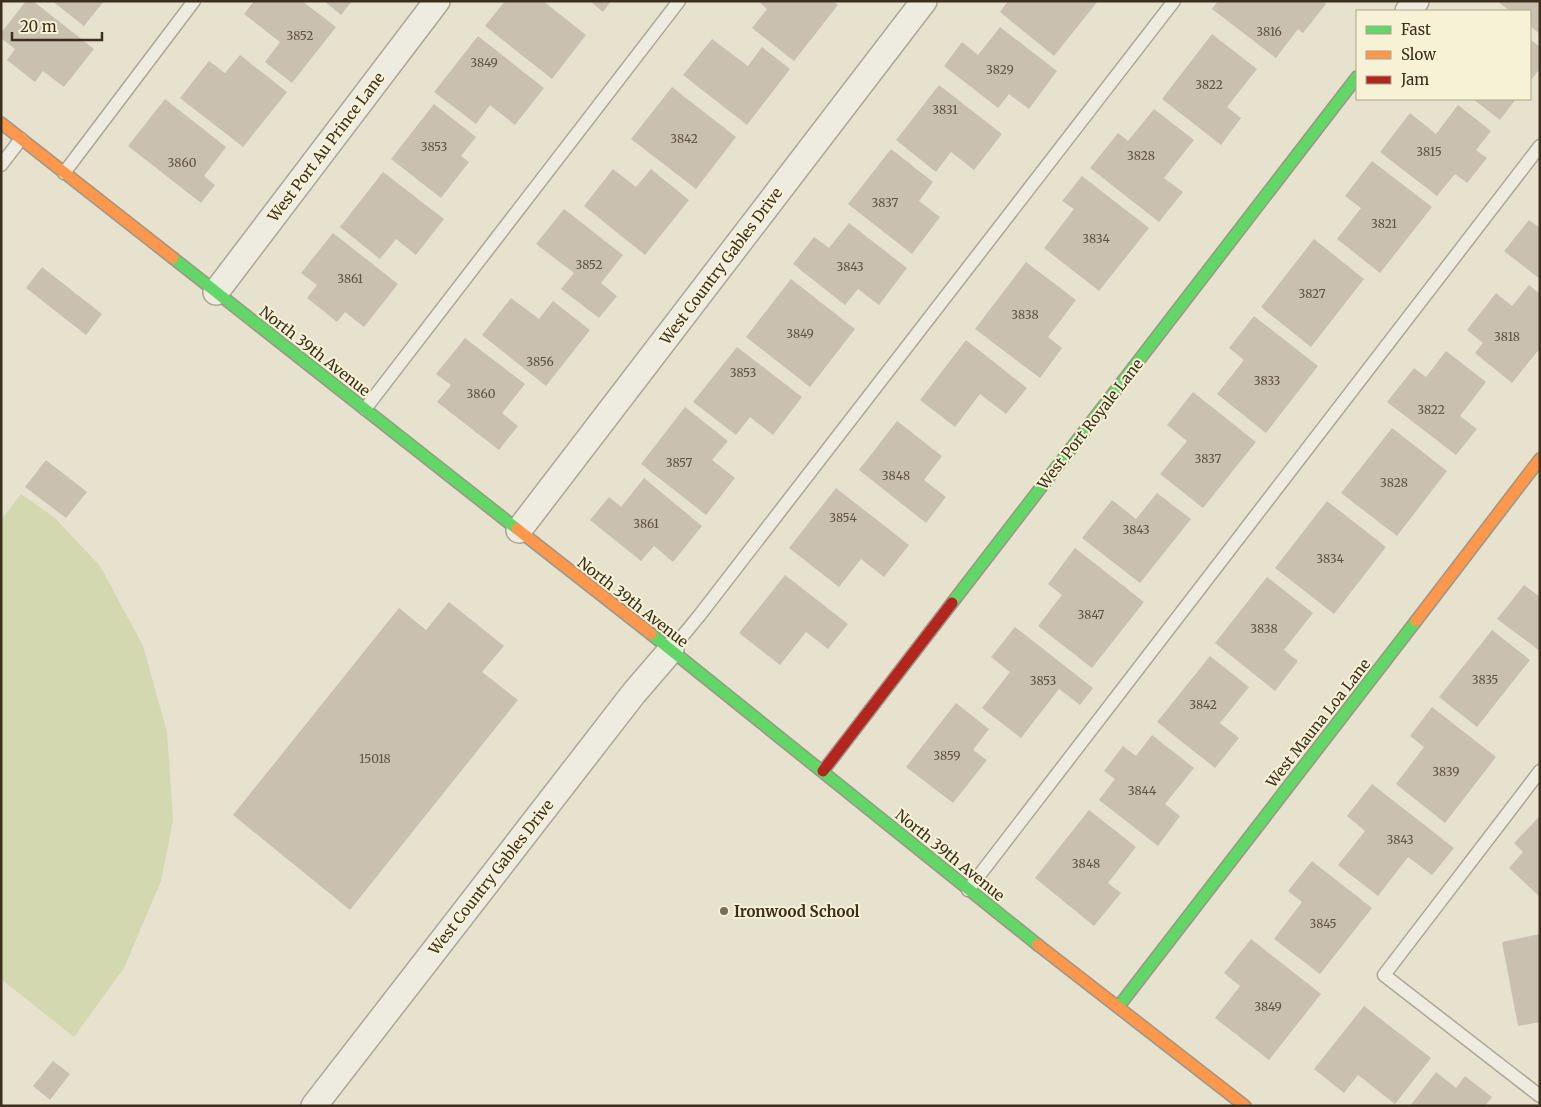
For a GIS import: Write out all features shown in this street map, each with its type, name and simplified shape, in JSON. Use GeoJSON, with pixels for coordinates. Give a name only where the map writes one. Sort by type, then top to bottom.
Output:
{"type":"FeatureCollection","features":[{"type":"Feature","properties":{"kind":"street","name":"West Port Au Prince Lane"},"geometry":{"type":"LineString","coordinates":[[216,292],[437,1]]}},
{"type":"Feature","properties":{"kind":"street","name":"West Country Gables Drive"},"geometry":{"type":"LineString","coordinates":[[519,530],[924,1]]}},
{"type":"Feature","properties":{"kind":"street","name":"West Port Royale Lane"},"geometry":{"type":"LineString","coordinates":[[823,771],[1356,78]]}},
{"type":"Feature","properties":{"kind":"street","name":"North 39th Avenue"},"geometry":{"type":"LineString","coordinates":[[1,123],[671,650],[968,890],[1245,1106]]}},
{"type":"Feature","properties":{"kind":"street","name":"West Mauna Loa Lane"},"geometry":{"type":"LineString","coordinates":[[1119,1006],[1540,459]]}},
{"type":"Feature","properties":{"kind":"street","name":"West Country Gables Drive"},"geometry":{"type":"LineString","coordinates":[[314,1106],[634,693],[671,650]]}},
{"type":"Feature","properties":{"kind":"lane"},"geometry":{"type":"LineString","coordinates":[[64,173],[194,1]]}},
{"type":"Feature","properties":{"kind":"lane"},"geometry":{"type":"LineString","coordinates":[[365,409],[679,1]]}},
{"type":"Feature","properties":{"kind":"lane"},"geometry":{"type":"LineString","coordinates":[[671,650],[706,608],[1174,1]]}},
{"type":"Feature","properties":{"kind":"lane"},"geometry":{"type":"LineString","coordinates":[[1,165],[22,139]]}},
{"type":"Feature","properties":{"kind":"lane"},"geometry":{"type":"LineString","coordinates":[[968,890],[1540,146]]}},
{"type":"Feature","properties":{"kind":"lane"},"geometry":{"type":"LineString","coordinates":[[1540,771],[1384,975],[1540,1096]]}},
{"type":"Feature","properties":{"kind":"green space"},"geometry":{"type":"Polygon","coordinates":[[[21,494],[55,518],[100,566],[143,646],[167,732],[173,820],[161,881],[124,968],[74,1037],[1,979],[1,520],[21,494]]]}},
{"type":"Feature","properties":{"kind":"building"},"geometry":{"type":"Polygon","coordinates":[[[26,1],[33,1],[94,49],[64,87],[43,71],[35,82],[7,60],[15,49],[1,38],[1,33],[26,1]]]}},
{"type":"Feature","properties":{"kind":"building"},"geometry":{"type":"Polygon","coordinates":[[[52,1],[104,1],[84,26],[52,1]]]}},
{"type":"Feature","properties":{"kind":"building"},"geometry":{"type":"Polygon","coordinates":[[[254,1],[302,1],[336,27],[292,83],[265,62],[280,42],[244,14],[254,1]]]}},
{"type":"Feature","properties":{"kind":"building"},"geometry":{"type":"Polygon","coordinates":[[[324,1],[352,1],[341,15],[324,1]]]}},
{"type":"Feature","properties":{"kind":"building"},"geometry":{"type":"Polygon","coordinates":[[[505,1],[543,1],[586,35],[552,79],[485,26],[505,1]]]}},
{"type":"Feature","properties":{"kind":"building"},"geometry":{"type":"Polygon","coordinates":[[[590,1],[611,1],[603,12],[590,1]]]}},
{"type":"Feature","properties":{"kind":"building"},"geometry":{"type":"Polygon","coordinates":[[[758,1],[832,1],[838,5],[794,61],[752,28],[767,9],[758,1]]]}},
{"type":"Feature","properties":{"kind":"building"},"geometry":{"type":"Polygon","coordinates":[[[1008,1],[1098,1],[1054,56],[1000,12],[1008,1]]]}},
{"type":"Feature","properties":{"kind":"building"},"geometry":{"type":"Polygon","coordinates":[[[1218,1],[1323,1],[1326,4],[1303,33],[1298,29],[1276,58],[1212,9],[1218,1]]]}},
{"type":"Feature","properties":{"kind":"building"},"geometry":{"type":"Polygon","coordinates":[[[1497,1],[1540,1],[1540,34],[1531,27],[1531,10],[1509,10],[1497,1]]]}},
{"type":"Feature","properties":{"kind":"building"},"geometry":{"type":"Polygon","coordinates":[[[1000,27],[1057,71],[1029,109],[1009,94],[998,108],[944,66],[962,42],[978,55],[1000,27]]]}},
{"type":"Feature","properties":{"kind":"building"},"geometry":{"type":"Polygon","coordinates":[[[1212,34],[1257,69],[1227,107],[1241,118],[1221,145],[1162,99],[1212,34]]]}},
{"type":"Feature","properties":{"kind":"building"},"geometry":{"type":"Polygon","coordinates":[[[478,36],[544,88],[515,125],[490,105],[476,124],[434,92],[478,36]]]}},
{"type":"Feature","properties":{"kind":"building"},"geometry":{"type":"Polygon","coordinates":[[[712,39],[748,66],[762,47],[790,69],[747,125],[683,75],[712,39]]]}},
{"type":"Feature","properties":{"kind":"building"},"geometry":{"type":"Polygon","coordinates":[[[1531,40],[1540,47],[1540,69],[1531,80],[1531,40]]]}},
{"type":"Feature","properties":{"kind":"building"},"geometry":{"type":"Polygon","coordinates":[[[240,55],[287,92],[243,147],[180,98],[209,61],[225,73],[240,55]]]}},
{"type":"Feature","properties":{"kind":"building"},"geometry":{"type":"Polygon","coordinates":[[[939,85],[1002,134],[974,170],[951,152],[936,172],[896,140],[939,85]]]}},
{"type":"Feature","properties":{"kind":"building"},"geometry":{"type":"Polygon","coordinates":[[[672,87],[736,137],[696,189],[631,139],[672,87]]]}},
{"type":"Feature","properties":{"kind":"building"},"geometry":{"type":"Polygon","coordinates":[[[165,99],[226,147],[204,176],[215,185],[201,203],[128,146],[165,99]]]}},
{"type":"Feature","properties":{"kind":"building"},"geometry":{"type":"Polygon","coordinates":[[[1474,100],[1515,100],[1500,120],[1474,100]]]}},
{"type":"Feature","properties":{"kind":"building"},"geometry":{"type":"Polygon","coordinates":[[[434,104],[476,137],[461,156],[469,162],[441,198],[391,159],[434,104]]]}},
{"type":"Feature","properties":{"kind":"building"},"geometry":{"type":"Polygon","coordinates":[[[1458,105],[1491,131],[1476,150],[1487,158],[1467,183],[1455,174],[1437,196],[1380,152],[1410,113],[1436,134],[1458,105]]]}},
{"type":"Feature","properties":{"kind":"building"},"geometry":{"type":"Polygon","coordinates":[[[1154,109],[1194,140],[1164,178],[1183,192],[1159,222],[1090,168],[1118,133],[1128,141],[1154,109]]]}},
{"type":"Feature","properties":{"kind":"building"},"geometry":{"type":"Polygon","coordinates":[[[891,149],[933,182],[919,201],[940,217],[912,254],[848,204],[891,149]]]}},
{"type":"Feature","properties":{"kind":"building"},"geometry":{"type":"Polygon","coordinates":[[[1372,161],[1432,207],[1380,273],[1337,239],[1361,208],[1345,196],[1372,161]]]}},
{"type":"Feature","properties":{"kind":"building"},"geometry":{"type":"Polygon","coordinates":[[[613,169],[636,187],[651,169],[689,200],[645,255],[584,206],[613,169]]]}},
{"type":"Feature","properties":{"kind":"building"},"geometry":{"type":"Polygon","coordinates":[[[383,172],[444,219],[416,255],[396,239],[380,259],[340,227],[383,172]]]}},
{"type":"Feature","properties":{"kind":"building"},"geometry":{"type":"Polygon","coordinates":[[[1082,176],[1149,228],[1099,291],[1044,248],[1074,209],[1062,201],[1082,176]]]}},
{"type":"Feature","properties":{"kind":"building"},"geometry":{"type":"Polygon","coordinates":[[[564,209],[623,255],[601,283],[617,296],[599,318],[561,289],[574,273],[536,244],[564,209]]]}},
{"type":"Feature","properties":{"kind":"building"},"geometry":{"type":"Polygon","coordinates":[[[1529,220],[1540,228],[1540,279],[1504,251],[1529,220]]]}},
{"type":"Feature","properties":{"kind":"building"},"geometry":{"type":"Polygon","coordinates":[[[849,223],[907,268],[879,305],[858,289],[845,305],[793,264],[814,237],[829,248],[849,223]]]}},
{"type":"Feature","properties":{"kind":"building"},"geometry":{"type":"Polygon","coordinates":[[[333,233],[398,284],[364,327],[345,312],[337,322],[307,298],[317,285],[301,273],[333,233]]]}},
{"type":"Feature","properties":{"kind":"building"},"geometry":{"type":"Polygon","coordinates":[[[1314,239],[1364,279],[1311,347],[1261,307],[1314,239]]]}},
{"type":"Feature","properties":{"kind":"building"},"geometry":{"type":"Polygon","coordinates":[[[1026,262],[1076,300],[1048,337],[1062,348],[1040,378],[975,329],[1026,262]]]}},
{"type":"Feature","properties":{"kind":"building"},"geometry":{"type":"Polygon","coordinates":[[[42,267],[102,314],[86,335],[26,288],[42,267]]]}},
{"type":"Feature","properties":{"kind":"building"},"geometry":{"type":"Polygon","coordinates":[[[791,279],[855,329],[810,387],[746,337],[791,279]]]}},
{"type":"Feature","properties":{"kind":"building"},"geometry":{"type":"Polygon","coordinates":[[[1529,285],[1540,294],[1540,348],[1512,383],[1475,353],[1483,343],[1467,330],[1496,293],[1512,306],[1529,285]]]}},
{"type":"Feature","properties":{"kind":"building"},"geometry":{"type":"Polygon","coordinates":[[[511,298],[539,319],[553,301],[590,330],[546,386],[482,335],[511,298]]]}},
{"type":"Feature","properties":{"kind":"building"},"geometry":{"type":"Polygon","coordinates":[[[1254,316],[1318,366],[1266,433],[1217,394],[1244,360],[1229,348],[1254,316]]]}},
{"type":"Feature","properties":{"kind":"building"},"geometry":{"type":"Polygon","coordinates":[[[465,338],[525,384],[502,413],[518,426],[499,450],[437,402],[451,385],[436,374],[465,338]]]}},
{"type":"Feature","properties":{"kind":"building"},"geometry":{"type":"Polygon","coordinates":[[[966,340],[1027,388],[1006,414],[980,394],[955,427],[920,400],[966,340]]]}},
{"type":"Feature","properties":{"kind":"building"},"geometry":{"type":"Polygon","coordinates":[[[737,347],[802,397],[773,435],[750,417],[736,435],[693,402],[737,347]]]}},
{"type":"Feature","properties":{"kind":"building"},"geometry":{"type":"Polygon","coordinates":[[[1446,351],[1486,382],[1460,416],[1477,429],[1456,455],[1387,402],[1414,368],[1426,377],[1446,351]]]}},
{"type":"Feature","properties":{"kind":"building"},"geometry":{"type":"Polygon","coordinates":[[[1193,392],[1256,442],[1203,508],[1160,474],[1187,441],[1167,425],[1193,392]]]}},
{"type":"Feature","properties":{"kind":"building"},"geometry":{"type":"Polygon","coordinates":[[[685,407],[728,441],[712,460],[735,478],[706,515],[641,464],[685,407]]]}},
{"type":"Feature","properties":{"kind":"building"},"geometry":{"type":"Polygon","coordinates":[[[897,421],[942,456],[924,480],[946,497],[926,523],[859,470],[897,421]]]}},
{"type":"Feature","properties":{"kind":"building"},"geometry":{"type":"Polygon","coordinates":[[[1392,428],[1447,471],[1397,536],[1341,493],[1392,428]]]}},
{"type":"Feature","properties":{"kind":"building"},"geometry":{"type":"Polygon","coordinates":[[[46,460],[87,492],[66,518],[25,487],[46,460]]]}},
{"type":"Feature","properties":{"kind":"building"},"geometry":{"type":"Polygon","coordinates":[[[644,478],[702,526],[673,562],[654,546],[641,561],[590,520],[609,497],[621,507],[644,478]]]}},
{"type":"Feature","properties":{"kind":"building"},"geometry":{"type":"Polygon","coordinates":[[[836,488],[909,545],[884,577],[861,559],[839,587],[789,548],[836,488]]]}},
{"type":"Feature","properties":{"kind":"building"},"geometry":{"type":"Polygon","coordinates":[[[1157,493],[1191,519],[1140,583],[1082,538],[1112,500],[1136,519],[1157,493]]]}},
{"type":"Feature","properties":{"kind":"building"},"geometry":{"type":"Polygon","coordinates":[[[1327,501],[1386,547],[1334,614],[1275,568],[1327,501]]]}},
{"type":"Feature","properties":{"kind":"building"},"geometry":{"type":"Polygon","coordinates":[[[1075,548],[1144,602],[1092,668],[1038,626],[1062,595],[1048,584],[1075,548]]]}},
{"type":"Feature","properties":{"kind":"building"},"geometry":{"type":"Polygon","coordinates":[[[785,575],[848,624],[828,649],[806,632],[780,665],[739,633],[785,575]]]}},
{"type":"Feature","properties":{"kind":"building"},"geometry":{"type":"Polygon","coordinates":[[[1267,577],[1313,613],[1284,650],[1298,661],[1275,691],[1215,643],[1267,577]]]}},
{"type":"Feature","properties":{"kind":"building"},"geometry":{"type":"Polygon","coordinates":[[[1524,585],[1540,597],[1540,651],[1497,619],[1524,585]]]}},
{"type":"Feature","properties":{"kind":"building"},"geometry":{"type":"Polygon","coordinates":[[[449,602],[504,646],[482,672],[518,700],[350,910],[233,815],[399,608],[426,630],[449,602]]]}},
{"type":"Feature","properties":{"kind":"building"},"geometry":{"type":"Polygon","coordinates":[[[1015,627],[1093,688],[1080,705],[1059,689],[1021,738],[982,708],[1010,672],[991,657],[1015,627]]]}},
{"type":"Feature","properties":{"kind":"building"},"geometry":{"type":"Polygon","coordinates":[[[1492,630],[1530,660],[1477,727],[1439,697],[1492,630]]]}},
{"type":"Feature","properties":{"kind":"building"},"geometry":{"type":"Polygon","coordinates":[[[1210,656],[1249,687],[1220,723],[1239,738],[1215,768],[1157,722],[1210,656]]]}},
{"type":"Feature","properties":{"kind":"building"},"geometry":{"type":"Polygon","coordinates":[[[956,703],[989,729],[973,750],[987,760],[953,803],[906,767],[956,703]]]}},
{"type":"Feature","properties":{"kind":"building"},"geometry":{"type":"Polygon","coordinates":[[[1432,707],[1496,757],[1445,823],[1396,784],[1424,747],[1410,736],[1432,707]]]}},
{"type":"Feature","properties":{"kind":"building"},"geometry":{"type":"Polygon","coordinates":[[[1152,735],[1194,768],[1165,804],[1180,816],[1158,846],[1099,800],[1115,779],[1104,771],[1123,746],[1136,756],[1152,735]]]}},
{"type":"Feature","properties":{"kind":"building"},"geometry":{"type":"Polygon","coordinates":[[[1372,784],[1454,848],[1432,875],[1408,857],[1378,896],[1338,865],[1365,831],[1347,816],[1372,784]]]}},
{"type":"Feature","properties":{"kind":"building"},"geometry":{"type":"Polygon","coordinates":[[[1089,810],[1136,847],[1108,883],[1121,893],[1094,926],[1035,878],[1089,810]]]}},
{"type":"Feature","properties":{"kind":"building"},"geometry":{"type":"Polygon","coordinates":[[[1540,816],[1540,897],[1509,868],[1523,852],[1514,843],[1540,816]]]}},
{"type":"Feature","properties":{"kind":"building"},"geometry":{"type":"Polygon","coordinates":[[[1312,861],[1372,908],[1320,974],[1274,939],[1302,902],[1288,891],[1312,861]]]}},
{"type":"Feature","properties":{"kind":"building"},"geometry":{"type":"Polygon","coordinates":[[[1540,934],[1540,1022],[1518,1026],[1502,942],[1540,934]]]}},
{"type":"Feature","properties":{"kind":"building"},"geometry":{"type":"Polygon","coordinates":[[[1251,939],[1321,994],[1269,1060],[1215,1018],[1240,986],[1224,973],[1251,939]]]}},
{"type":"Feature","properties":{"kind":"building"},"geometry":{"type":"Polygon","coordinates":[[[1364,1006],[1431,1058],[1395,1104],[1358,1075],[1344,1093],[1314,1069],[1364,1006]]]}},
{"type":"Feature","properties":{"kind":"building"},"geometry":{"type":"Polygon","coordinates":[[[53,1061],[70,1074],[50,1100],[33,1086],[53,1061]]]}},
{"type":"Feature","properties":{"kind":"building"},"geometry":{"type":"Polygon","coordinates":[[[1436,1072],[1456,1088],[1465,1076],[1492,1097],[1485,1106],[1410,1106],[1436,1072]]]}},
{"type":"Feature","properties":{"kind":"traffic: fast"},"geometry":{"type":"LineString","coordinates":[[952,603],[1356,78]]}},
{"type":"Feature","properties":{"kind":"traffic: fast"},"geometry":{"type":"LineString","coordinates":[[173,258],[517,529]]}},
{"type":"Feature","properties":{"kind":"traffic: fast"},"geometry":{"type":"LineString","coordinates":[[1119,1006],[1416,621]]}},
{"type":"Feature","properties":{"kind":"traffic: fast"},"geometry":{"type":"LineString","coordinates":[[651,634],[1038,945]]}},
{"type":"Feature","properties":{"kind":"traffic: slow"},"geometry":{"type":"LineString","coordinates":[[1,123],[173,258]]}},
{"type":"Feature","properties":{"kind":"traffic: slow"},"geometry":{"type":"LineString","coordinates":[[1416,621],[1540,459]]}},
{"type":"Feature","properties":{"kind":"traffic: slow"},"geometry":{"type":"LineString","coordinates":[[517,529],[651,634]]}},
{"type":"Feature","properties":{"kind":"traffic: slow"},"geometry":{"type":"LineString","coordinates":[[1038,945],[1245,1106]]}},
{"type":"Feature","properties":{"kind":"traffic: jam"},"geometry":{"type":"LineString","coordinates":[[823,771],[952,603]]}},
{"type":"Feature","properties":{"kind":"place","name":"Ironwood School"},"geometry":{"type":"Point","coordinates":[724,911]}}]}
